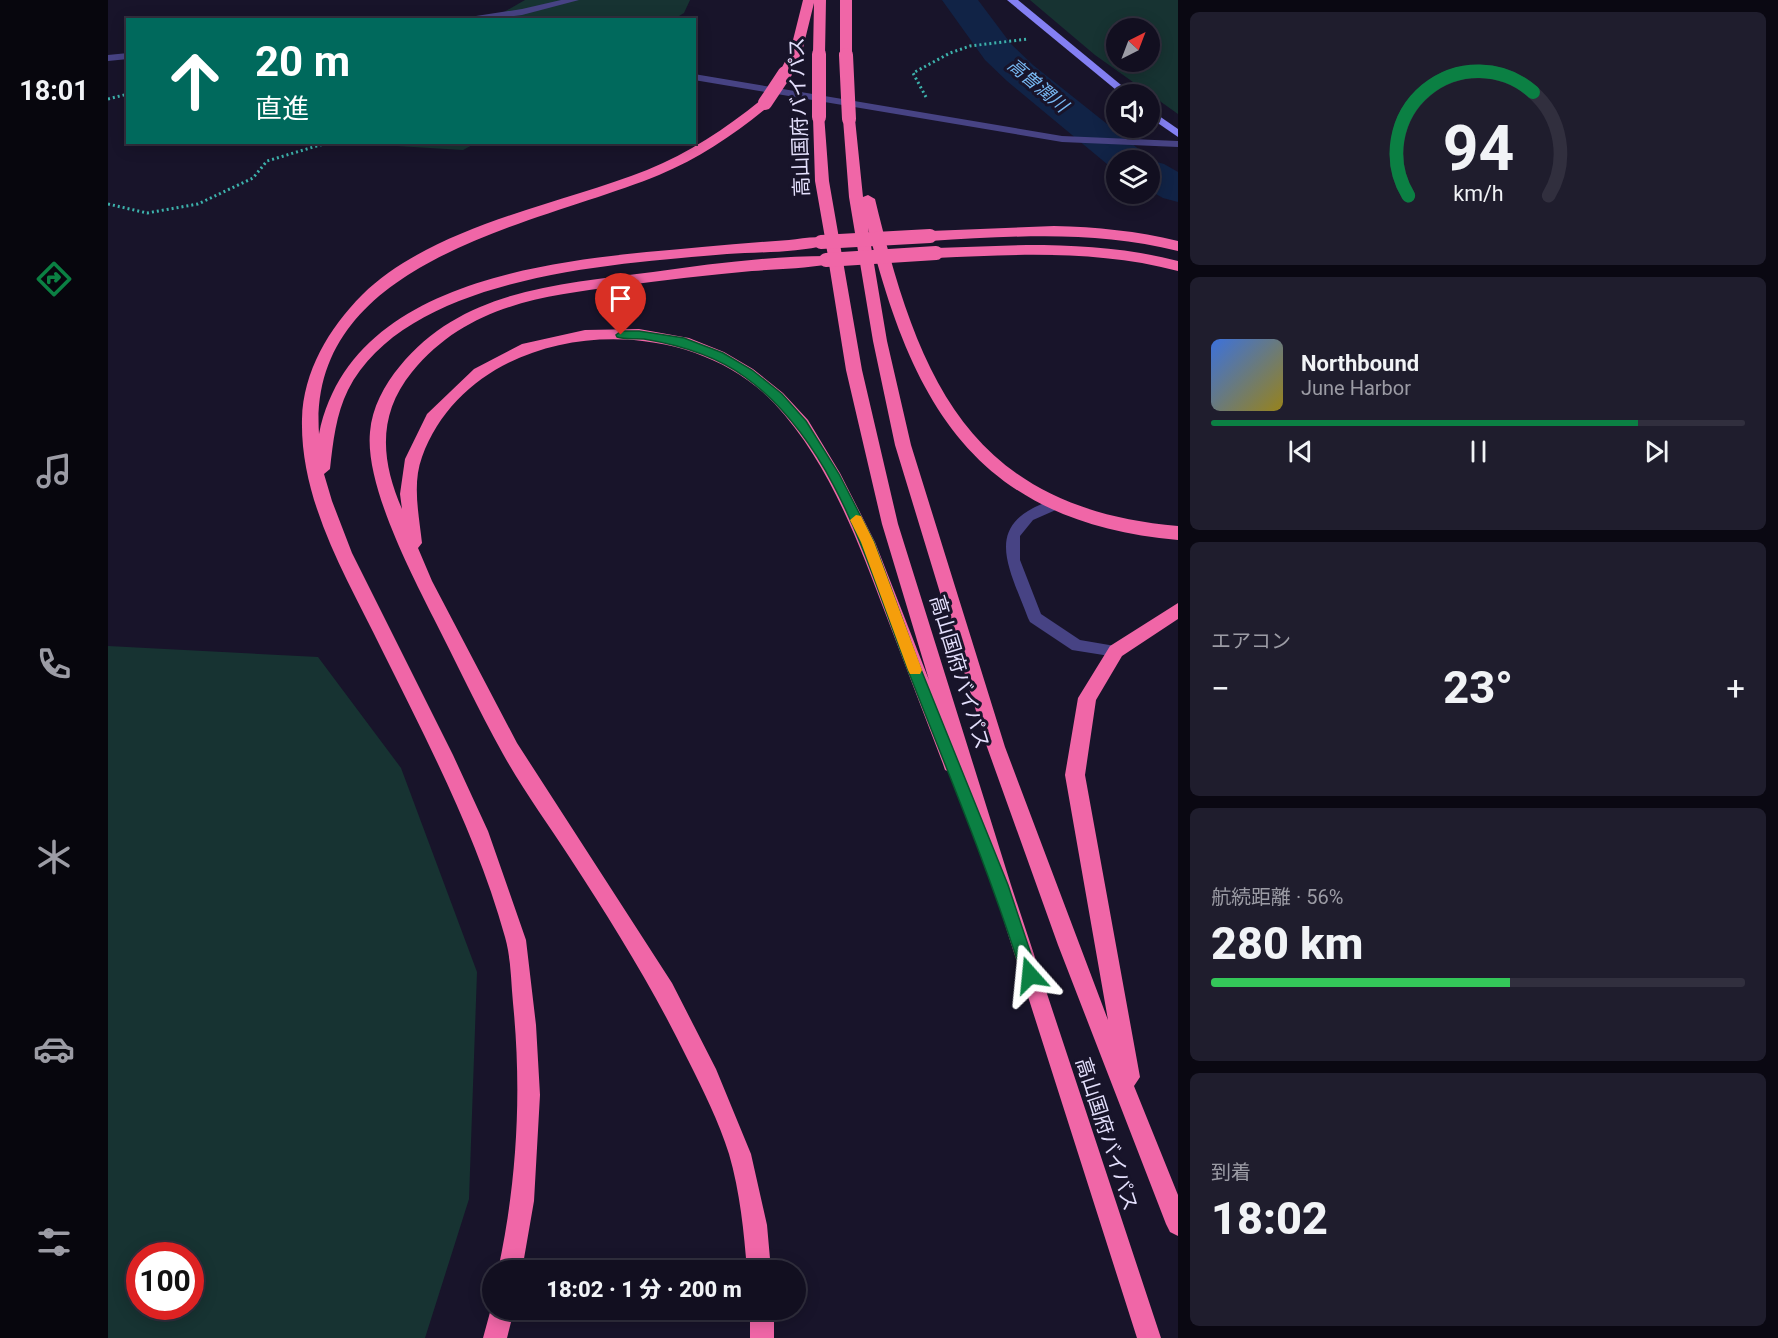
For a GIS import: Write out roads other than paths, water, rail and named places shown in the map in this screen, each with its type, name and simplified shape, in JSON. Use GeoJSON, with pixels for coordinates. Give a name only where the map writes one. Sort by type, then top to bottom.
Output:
{"type":"FeatureCollection","features":[{"type":"Feature","properties":{"kind":"highway"},"geometry":{"type":"LineString","coordinates":[[512,1260],[519,1231],[529,1129],[528,1034],[517,945],[494,872],[468,807],[339,545],[312,451],[310,421],[314,387],[324,357],[342,327],[367,300],[398,274],[473,235],[661,169],[696,154],[724,137],[765,103],[785,73],[796,52],[809,0]]}},
{"type":"Feature","properties":{"kind":"highway","name":"高山国府バイパス"},"geometry":{"type":"LineString","coordinates":[[820,0],[819,117],[822,181],[854,370],[890,524],[1000,885],[1149,1338]]}},
{"type":"Feature","properties":{"kind":"highway","name":"高山国府バイパス"},"geometry":{"type":"LineString","coordinates":[[846,0],[849,119],[856,197],[880,342],[903,445],[996,747],[1068,945],[1178,1224]]}},
{"type":"Feature","properties":{"kind":"highway"},"geometry":{"type":"LineString","coordinates":[[849,119],[872,219],[903,321],[935,394],[957,426],[983,455],[1014,482],[1053,505],[1089,519],[1127,528],[1178,533]]}},
{"type":"Feature","properties":{"kind":"highway"},"geometry":{"type":"LineString","coordinates":[[320,485],[324,442],[332,411],[345,381],[366,355],[395,330],[432,308],[470,290],[556,270],[697,252],[821,242],[1086,231],[1125,235],[1178,246]]}},
{"type":"Feature","properties":{"kind":"highway"},"geometry":{"type":"LineString","coordinates":[[758,1260],[755,1225],[740,1154],[708,1077],[665,990],[510,749],[424,582],[387,494],[377,456],[378,428],[386,399],[400,375],[421,351],[448,329],[482,311],[519,298],[565,288],[694,272],[936,253],[1084,250],[1127,254],[1178,266]]}},
{"type":"Feature","properties":{"kind":"highway"},"geometry":{"type":"LineString","coordinates":[[424,582],[413,536],[408,494],[413,459],[435,414],[479,373],[527,348],[585,335],[639,334],[684,342],[719,356],[748,373],[778,397],[802,424],[834,477],[867,542],[1000,885]]}},
{"type":"Feature","properties":{"kind":"highway"},"geometry":{"type":"LineString","coordinates":[[1136,1114],[1075,775],[1087,698],[1116,651],[1178,610]]}},
{"type":"Feature","properties":{"kind":"highway"},"geometry":{"type":"LineString","coordinates":[[495,1338],[500,1320]]}},
{"type":"Feature","properties":{"kind":"highway"},"geometry":{"type":"LineString","coordinates":[[762,1320],[762,1338]]}},
{"type":"Feature","properties":{"kind":"main road"},"geometry":{"type":"LineString","coordinates":[[1012,0],[1049,36],[1114,84]]}},
{"type":"Feature","properties":{"kind":"main road"},"geometry":{"type":"LineString","coordinates":[[1160,121],[1178,135]]}},
{"type":"Feature","properties":{"kind":"street"},"geometry":{"type":"LineString","coordinates":[[472,18],[522,12],[574,0]]}},
{"type":"Feature","properties":{"kind":"street"},"geometry":{"type":"LineString","coordinates":[[108,58],[126,56]]}},
{"type":"Feature","properties":{"kind":"street"},"geometry":{"type":"LineString","coordinates":[[696,77],[1062,139],[1178,144]]}},
{"type":"Feature","properties":{"kind":"street"},"geometry":{"type":"LineString","coordinates":[[1053,505],[1028,516],[1013,535],[1013,560],[1035,618],[1077,646],[1116,651]]}},
{"type":"Feature","properties":{"kind":"waterway","name":"高曽潤川"},"geometry":{"type":"LineString","coordinates":[[960,0],[998,52],[1020,73],[1115,150]]}},
{"type":"Feature","properties":{"kind":"waterway","name":"高曽潤川"},"geometry":{"type":"LineString","coordinates":[[1160,179],[1178,189]]}}]}
